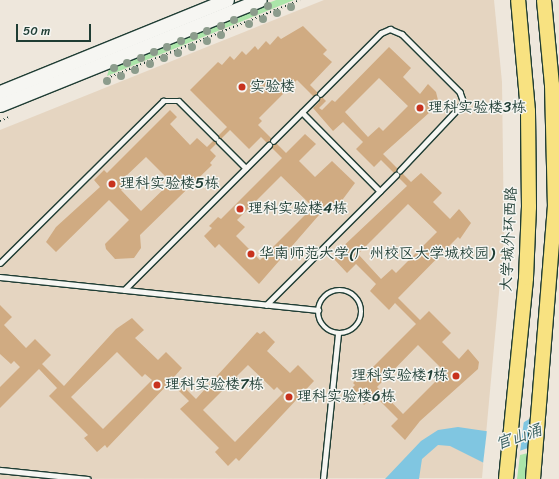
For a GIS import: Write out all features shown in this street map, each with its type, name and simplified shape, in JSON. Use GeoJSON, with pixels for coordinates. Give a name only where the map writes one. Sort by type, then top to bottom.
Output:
{"type":"FeatureCollection","features":[{"type":"Feature","properties":{"kind":"main road"},"geometry":{"type":"LineString","coordinates":[[0,92],[227,0]]}},
{"type":"Feature","properties":{"kind":"main road"},"geometry":{"type":"LineString","coordinates":[[0,105],[260,0]]}},
{"type":"Feature","properties":{"kind":"main road","name":"大学城外环西路"},"geometry":{"type":"LineString","coordinates":[[506,479],[529,199],[526,86],[518,0]]}},
{"type":"Feature","properties":{"kind":"main road"},"geometry":{"type":"LineString","coordinates":[[533,479],[542,403],[555,170],[544,0]]}},
{"type":"Feature","properties":{"kind":"lane"},"geometry":{"type":"LineString","coordinates":[[266,305],[398,173],[464,103],[460,92],[402,34],[390,28],[382,33],[320,94]]}},
{"type":"Feature","properties":{"kind":"lane"},"geometry":{"type":"LineString","coordinates":[[274,141],[316,98]]}},
{"type":"Feature","properties":{"kind":"lane"},"geometry":{"type":"LineString","coordinates":[[0,264],[163,101],[179,101],[246,168]]}},
{"type":"Feature","properties":{"kind":"lane"},"geometry":{"type":"LineString","coordinates":[[302,112],[380,191]]}},
{"type":"Feature","properties":{"kind":"lane"},"geometry":{"type":"LineString","coordinates":[[124,290],[269,145]]}},
{"type":"Feature","properties":{"kind":"lane"},"geometry":{"type":"LineString","coordinates":[[0,277],[318,310]]}},
{"type":"Feature","properties":{"kind":"lane"},"geometry":{"type":"LineString","coordinates":[[338,290],[350,293],[358,300],[361,312],[358,323],[349,332],[338,334],[323,326],[318,310],[327,295],[338,290]]}},
{"type":"Feature","properties":{"kind":"lane"},"geometry":{"type":"LineString","coordinates":[[323,479],[338,334]]}},
{"type":"Feature","properties":{"kind":"lane"},"geometry":{"type":"LineString","coordinates":[[0,470],[88,479]]}},
{"type":"Feature","properties":{"kind":"path"},"geometry":{"type":"LineString","coordinates":[[107,78],[300,0]]}},
{"type":"Feature","properties":{"kind":"path"},"geometry":{"type":"LineString","coordinates":[[0,121],[9,118]]}},
{"type":"Feature","properties":{"kind":"shaded area","name":"华南师范大学(广州校区大学城校园)"},"geometry":{"type":"Polygon","coordinates":[[[324,0],[494,0],[502,82],[504,238],[482,478],[0,479],[0,130],[324,0]]]}},
{"type":"Feature","properties":{"kind":"green space"},"geometry":{"type":"Polygon","coordinates":[[[276,0],[294,0],[107,76],[110,66],[276,0]]]}},
{"type":"Feature","properties":{"kind":"green space"},"geometry":{"type":"Polygon","coordinates":[[[528,453],[526,479],[517,479],[520,455],[528,453]]]}},
{"type":"Feature","properties":{"kind":"water","name":"官山涌"},"geometry":{"type":"Polygon","coordinates":[[[544,410],[537,445],[484,463],[450,446],[438,445],[422,459],[419,479],[385,479],[421,441],[438,430],[458,427],[492,432],[521,424],[544,410]]]}},
{"type":"Feature","properties":{"kind":"pier"},"geometry":{"type":"Polygon","coordinates":[[[559,403],[559,441],[538,447],[543,408],[559,403]]]}},
{"type":"Feature","properties":{"kind":"pier"},"geometry":{"type":"Polygon","coordinates":[[[524,420],[520,452],[483,464],[487,430],[524,420]]]}},
{"type":"Feature","properties":{"kind":"building"},"geometry":{"type":"Polygon","coordinates":[[[303,26],[327,50],[323,54],[332,62],[310,85],[326,101],[319,108],[322,110],[332,100],[335,102],[389,47],[411,68],[403,77],[420,94],[428,84],[436,92],[439,104],[383,154],[411,182],[421,173],[442,193],[433,202],[450,219],[459,209],[471,223],[460,239],[458,237],[398,298],[420,320],[429,311],[451,333],[442,342],[459,359],[468,349],[479,362],[478,369],[420,421],[405,440],[391,426],[398,419],[374,395],[364,405],[351,389],[355,385],[353,383],[363,373],[365,375],[416,324],[395,303],[389,310],[370,291],[376,284],[356,264],[347,273],[334,259],[338,255],[336,253],[407,186],[381,160],[374,167],[356,149],[363,142],[343,122],[333,131],[313,108],[319,102],[297,80],[259,118],[262,121],[258,125],[286,153],[305,134],[316,144],[299,161],[315,177],[332,161],[355,183],[340,203],[337,201],[319,215],[259,284],[219,244],[215,248],[204,236],[212,228],[209,226],[218,217],[221,219],[282,158],[261,137],[249,149],[230,130],[210,150],[216,156],[210,163],[212,165],[140,235],[141,248],[134,258],[115,259],[106,249],[105,244],[129,220],[109,200],[56,252],[46,242],[56,227],[100,187],[94,180],[104,170],[107,173],[170,110],[177,117],[170,124],[190,145],[197,138],[207,147],[227,127],[190,90],[218,62],[222,65],[230,56],[234,60],[242,51],[246,55],[255,46],[258,50],[266,41],[270,45],[278,36],[281,39],[303,26]],[[379,78],[345,112],[368,137],[379,127],[383,131],[408,106],[379,78]],[[146,157],[125,177],[129,182],[121,190],[141,211],[171,182],[146,157]],[[281,176],[237,220],[245,227],[236,236],[260,260],[313,207],[281,176]],[[408,204],[358,254],[381,279],[392,269],[396,273],[437,232],[408,204]],[[418,345],[377,387],[403,414],[445,372],[418,345]]]}},
{"type":"Feature","properties":{"kind":"building"},"geometry":{"type":"Polygon","coordinates":[[[0,305],[12,317],[4,325],[26,348],[35,339],[51,355],[42,364],[64,386],[116,329],[132,318],[144,330],[135,338],[158,360],[166,352],[182,368],[174,377],[196,399],[257,332],[260,334],[264,331],[275,342],[267,351],[290,373],[298,365],[314,381],[239,461],[236,458],[228,466],[215,452],[219,448],[180,409],[189,401],[170,382],[107,448],[105,445],[97,452],[84,438],[88,435],[49,396],[57,388],[39,369],[0,408],[0,387],[20,367],[14,361],[11,364],[0,354],[0,305]],[[117,352],[71,397],[103,429],[152,380],[145,374],[142,377],[117,352]],[[248,365],[203,410],[235,442],[283,393],[277,387],[274,390],[248,365]]]}},
{"type":"Feature","properties":{"kind":"place","name":"实验楼"},"geometry":{"type":"Point","coordinates":[242,87]}},
{"type":"Feature","properties":{"kind":"place","name":"理科实验楼3栋"},"geometry":{"type":"Point","coordinates":[420,108]}},
{"type":"Feature","properties":{"kind":"place","name":"理科实验楼5栋"},"geometry":{"type":"Point","coordinates":[112,184]}},
{"type":"Feature","properties":{"kind":"place","name":"理科实验楼4栋"},"geometry":{"type":"Point","coordinates":[240,209]}},
{"type":"Feature","properties":{"kind":"place","name":"华南师范大学(广州校区大学城校园)"},"geometry":{"type":"Point","coordinates":[251,254]}},
{"type":"Feature","properties":{"kind":"place","name":"理科实验楼1栋"},"geometry":{"type":"Point","coordinates":[456,376]}},
{"type":"Feature","properties":{"kind":"place","name":"理科实验楼7栋"},"geometry":{"type":"Point","coordinates":[157,385]}},
{"type":"Feature","properties":{"kind":"place","name":"理科实验楼6栋"},"geometry":{"type":"Point","coordinates":[289,397]}}]}
